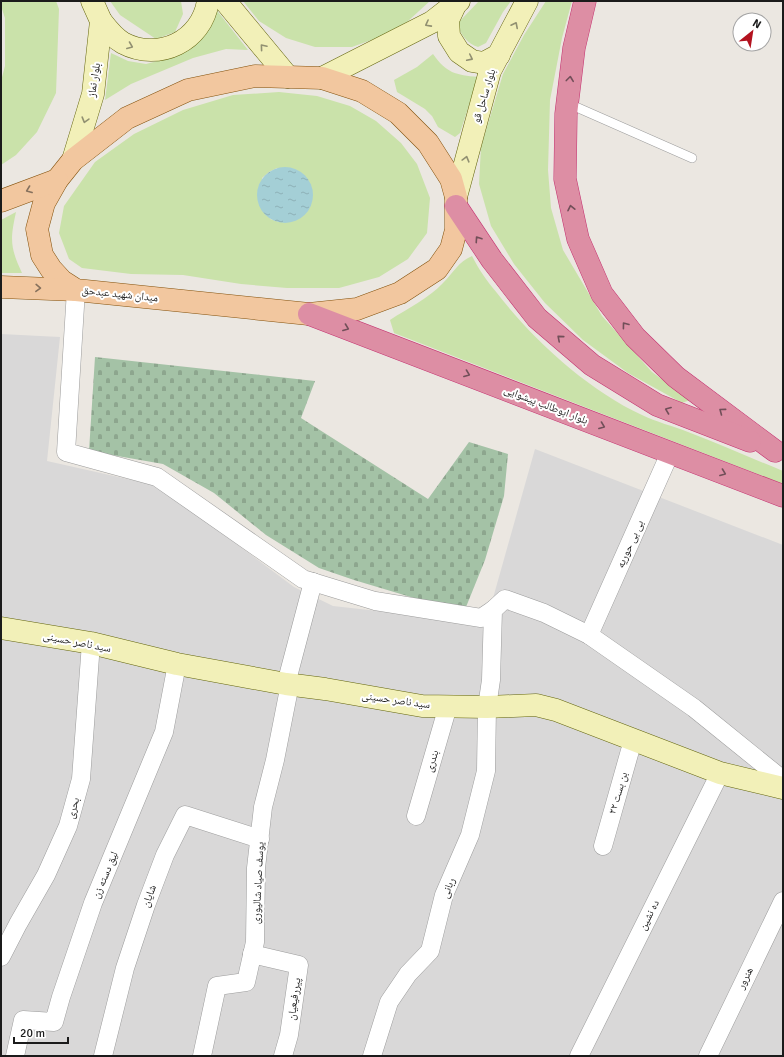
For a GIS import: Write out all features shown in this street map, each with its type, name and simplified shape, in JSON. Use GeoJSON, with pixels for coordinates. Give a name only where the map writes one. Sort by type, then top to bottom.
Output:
{"type":"FeatureCollection","features":[{"type":"Feature","properties":{"kind":"highway"},"geometry":{"type":"LineString","coordinates":[[585,1],[574,48],[567,103],[565,178],[578,240],[602,294],[635,338],[676,377],[779,453]]}},
{"type":"Feature","properties":{"kind":"highway"},"geometry":{"type":"LineString","coordinates":[[456,202],[492,260],[537,318],[592,366],[657,405],[779,453]]}},
{"type":"Feature","properties":{"kind":"highway","name":"بلوار ابوطالب پیشوایی"},"geometry":{"type":"LineString","coordinates":[[310,314],[783,496]]}},
{"type":"Feature","properties":{"kind":"main road"},"geometry":{"type":"LineString","coordinates":[[92,1],[101,21],[110,33],[122,43],[150,51],[165,49],[179,43],[191,35],[200,23],[208,1]]}},
{"type":"Feature","properties":{"kind":"main road"},"geometry":{"type":"LineString","coordinates":[[225,1],[288,77]]}},
{"type":"Feature","properties":{"kind":"main road","name":"بلوار ساحل قو"},"geometry":{"type":"LineString","coordinates":[[456,202],[490,71],[527,1]]}},
{"type":"Feature","properties":{"kind":"main road"},"geometry":{"type":"LineString","coordinates":[[457,2],[448,20],[449,36],[459,52],[472,61],[484,63],[499,55]]}},
{"type":"Feature","properties":{"kind":"main road"},"geometry":{"type":"LineString","coordinates":[[322,78],[432,22],[457,2]]}},
{"type":"Feature","properties":{"kind":"main road","name":"بلوار نماز"},"geometry":{"type":"LineString","coordinates":[[73,160],[93,94],[101,21]]}},
{"type":"Feature","properties":{"kind":"main road","name":"میدان شهید عبدحق"},"geometry":{"type":"LineString","coordinates":[[254,76],[322,78],[362,91],[398,113],[428,143],[451,178],[456,202],[456,230],[451,249],[437,269],[400,293],[357,309],[310,314],[76,290],[62,281],[51,269],[42,255],[37,229],[44,203],[57,180],[73,160],[127,118],[188,90],[254,76]]}},
{"type":"Feature","properties":{"kind":"main road"},"geometry":{"type":"LineString","coordinates":[[1,201],[57,180]]}},
{"type":"Feature","properties":{"kind":"main road"},"geometry":{"type":"LineString","coordinates":[[1,287],[76,290]]}},
{"type":"Feature","properties":{"kind":"main road","name":"سید ناصر حسینی"},"geometry":{"type":"LineString","coordinates":[[1,628],[91,643],[177,664],[286,684],[325,689],[422,706],[536,705],[556,710],[720,774],[783,788]]}},
{"type":"Feature","properties":{"kind":"street"},"geometry":{"type":"LineString","coordinates":[[76,290],[66,452],[157,477],[303,579],[376,601],[480,618],[493,610],[505,599],[544,613],[589,635],[694,708],[783,780]]}},
{"type":"Feature","properties":{"kind":"street","name":"بی بی حوریه"},"geometry":{"type":"LineString","coordinates":[[589,635],[670,453]]}},
{"type":"Feature","properties":{"kind":"street","name":"یوسف صیاد شالیوری"},"geometry":{"type":"LineString","coordinates":[[202,1056],[217,986],[246,982],[255,942],[256,868],[263,807],[288,694],[286,684],[313,582]]}},
{"type":"Feature","properties":{"kind":"street","name":"ربانی"},"geometry":{"type":"LineString","coordinates":[[372,1056],[389,1002],[408,974],[430,951],[444,895],[470,835],[486,771],[487,706],[491,680],[493,610]]}},
{"type":"Feature","properties":{"kind":"street","name":"بحری"},"geometry":{"type":"LineString","coordinates":[[1,957],[46,875],[68,826],[81,779],[91,643]]}},
{"type":"Feature","properties":{"kind":"street","name":"لیق دسته زن"},"geometry":{"type":"LineString","coordinates":[[15,1056],[23,1020],[54,1022],[93,903],[164,732],[177,664]]}},
{"type":"Feature","properties":{"kind":"street","name":"بندری"},"geometry":{"type":"LineString","coordinates":[[416,816],[448,706]]}},
{"type":"Feature","properties":{"kind":"street","name":"بن بست ۲۲"},"geometry":{"type":"LineString","coordinates":[[603,846],[633,740]]}},
{"type":"Feature","properties":{"kind":"street","name":"ده نشین"},"geometry":{"type":"LineString","coordinates":[[579,1056],[720,774]]}},
{"type":"Feature","properties":{"kind":"street","name":"شایان"},"geometry":{"type":"LineString","coordinates":[[103,1056],[125,968],[146,905],[165,855],[185,815],[260,839]]}},
{"type":"Feature","properties":{"kind":"street","name":"هنرور"},"geometry":{"type":"LineString","coordinates":[[708,1056],[783,901]]}},
{"type":"Feature","properties":{"kind":"street","name":"پیررفیعیان"},"geometry":{"type":"LineString","coordinates":[[252,954],[299,965],[288,1035],[283,1056]]}},
{"type":"Feature","properties":{"kind":"lane"},"geometry":{"type":"LineString","coordinates":[[567,103],[692,158]]}},
{"type":"Feature","properties":{"kind":"shaded area"},"geometry":{"type":"Polygon","coordinates":[[[1,334],[60,337],[47,461],[172,489],[238,545],[294,587],[333,606],[486,623],[535,449],[783,545],[783,1056],[1,1056],[1,334]]]}},
{"type":"Feature","properties":{"kind":"green space"},"geometry":{"type":"Polygon","coordinates":[[[1,1],[56,1],[59,9],[56,93],[37,132],[16,155],[1,165],[1,81],[5,66],[5,18],[1,1]]]}},
{"type":"Feature","properties":{"kind":"green space"},"geometry":{"type":"Polygon","coordinates":[[[110,1],[181,1],[183,14],[175,32],[156,39],[120,15],[110,1]]]}},
{"type":"Feature","properties":{"kind":"green space"},"geometry":{"type":"Polygon","coordinates":[[[243,1],[430,1],[407,22],[377,38],[352,47],[315,47],[286,38],[259,21],[243,1]]]}},
{"type":"Feature","properties":{"kind":"green space"},"geometry":{"type":"Polygon","coordinates":[[[479,1],[511,1],[503,12],[486,43],[478,47],[471,44],[465,38],[457,24],[479,1]]]}},
{"type":"Feature","properties":{"kind":"green space"},"geometry":{"type":"Polygon","coordinates":[[[546,1],[572,1],[562,38],[550,100],[548,170],[551,208],[563,250],[602,316],[652,372],[690,400],[682,403],[628,373],[583,340],[545,303],[514,264],[491,226],[479,184],[481,147],[503,74],[524,35],[546,1]]]}},
{"type":"Feature","properties":{"kind":"green space"},"geometry":{"type":"Polygon","coordinates":[[[215,8],[248,50],[226,49],[193,58],[131,84],[105,100],[111,53],[128,61],[146,64],[172,57],[215,8]]]}},
{"type":"Feature","properties":{"kind":"green space"},"geometry":{"type":"Polygon","coordinates":[[[433,54],[442,65],[452,72],[478,77],[460,133],[455,137],[438,127],[432,116],[425,109],[397,92],[394,80],[417,67],[433,54]]]}},
{"type":"Feature","properties":{"kind":"green space"},"geometry":{"type":"Polygon","coordinates":[[[279,92],[317,96],[350,106],[376,121],[401,143],[417,164],[430,198],[427,233],[408,259],[379,277],[339,288],[287,288],[241,284],[183,275],[131,274],[82,268],[69,259],[59,233],[64,206],[95,162],[134,134],[183,110],[233,95],[279,92]],[[277,168],[262,178],[270,219],[284,222],[296,220],[306,212],[312,199],[277,168]]]}},
{"type":"Feature","properties":{"kind":"green space"},"geometry":{"type":"Polygon","coordinates":[[[16,212],[12,243],[15,256],[22,273],[1,273],[1,220],[16,212]]]}},
{"type":"Feature","properties":{"kind":"green space"},"geometry":{"type":"Polygon","coordinates":[[[472,256],[480,271],[511,311],[544,346],[582,378],[622,405],[647,417],[783,471],[783,484],[394,333],[390,320],[431,294],[460,264],[472,256]]]}},
{"type":"Feature","properties":{"kind":"green space"},"geometry":{"type":"Polygon","coordinates":[[[95,357],[315,381],[301,418],[428,499],[469,442],[508,454],[504,496],[485,560],[466,607],[424,601],[319,568],[266,535],[214,493],[163,464],[89,451],[95,357]]]}},
{"type":"Feature","properties":{"kind":"water"},"geometry":{"type":"Polygon","coordinates":[[[285,167],[296,169],[305,175],[311,184],[313,195],[311,206],[305,215],[296,221],[285,223],[274,221],[265,215],[259,206],[257,195],[259,184],[265,175],[274,169],[285,167]]]}}]}
